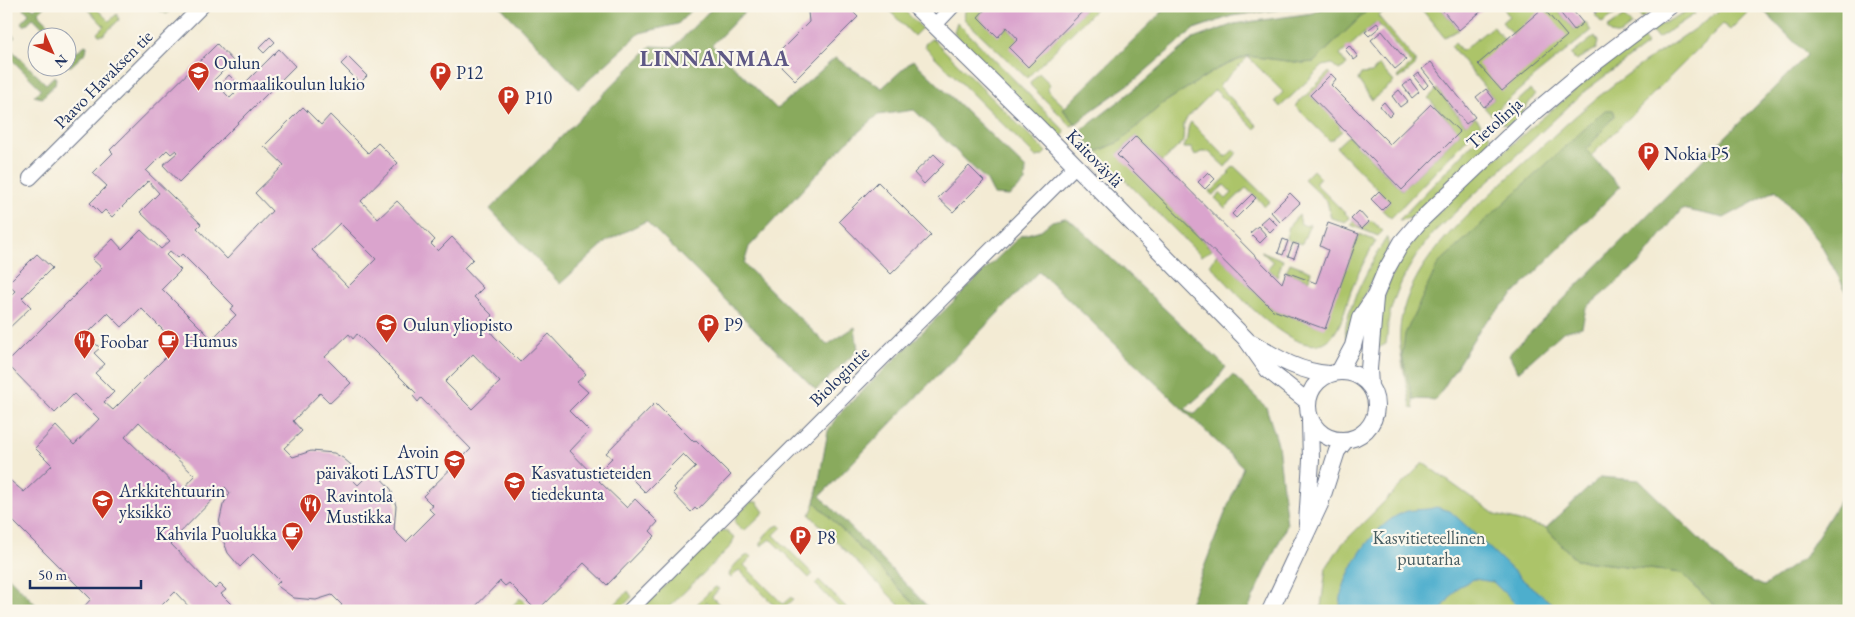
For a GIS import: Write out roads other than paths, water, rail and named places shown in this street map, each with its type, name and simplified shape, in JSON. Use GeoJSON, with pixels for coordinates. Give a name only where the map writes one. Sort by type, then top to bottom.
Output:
{"type":"FeatureCollection","features":[{"type":"Feature","properties":{"kind":"street","name":"Paavo Havaksen tie"},"geometry":{"type":"LineString","coordinates":[[30,178],[202,6]]}},
{"type":"Feature","properties":{"kind":"street","name":"Kaitoväylä"},"geometry":{"type":"LineString","coordinates":[[915,6],[1246,339],[1268,370],[1308,402]]}},
{"type":"Feature","properties":{"kind":"street"},"geometry":{"type":"LineString","coordinates":[[934,26],[953,6]]}},
{"type":"Feature","properties":{"kind":"street","name":"Tietolinja"},"geometry":{"type":"LineString","coordinates":[[1334,373],[1353,346],[1360,318],[1375,296],[1384,272],[1402,242],[1457,183],[1584,70],[1670,6]]}},
{"type":"Feature","properties":{"kind":"street","name":"Biologintie"},"geometry":{"type":"LineString","coordinates":[[628,611],[1075,166]]}},
{"type":"Feature","properties":{"kind":"street","name":"Tietolinja"},"geometry":{"type":"LineString","coordinates":[[1370,386],[1369,369],[1375,296]]}},
{"type":"Feature","properties":{"kind":"street","name":"Kaitoväylä"},"geometry":{"type":"LineString","coordinates":[[1246,339],[1295,367],[1312,373],[1334,373]]}},
{"type":"Feature","properties":{"kind":"street"},"geometry":{"type":"LineString","coordinates":[[1307,532],[1311,460],[1308,402],[1315,385],[1334,373],[1356,375],[1370,386],[1377,402],[1374,420],[1363,434],[1346,440],[1337,440],[1321,434],[1310,420]]}},
{"type":"Feature","properties":{"kind":"street"},"geometry":{"type":"LineString","coordinates":[[1270,611],[1320,504],[1333,458],[1346,440]]}},
{"type":"Feature","properties":{"kind":"water"},"geometry":{"type":"Polygon","coordinates":[[[1436,507],[1450,511],[1523,580],[1561,611],[1523,611],[1493,582],[1474,579],[1458,587],[1440,611],[1340,611],[1341,598],[1351,569],[1359,554],[1379,529],[1402,513],[1436,507]]]}},
{"type":"Feature","properties":{"kind":"place","name":"Oulun normaalikoulun lukio"},"geometry":{"type":"Point","coordinates":[198,91]}},
{"type":"Feature","properties":{"kind":"place","name":"P12"},"geometry":{"type":"Point","coordinates":[440,91]}},
{"type":"Feature","properties":{"kind":"place","name":"P10"},"geometry":{"type":"Point","coordinates":[509,116]}},
{"type":"Feature","properties":{"kind":"place","name":"Nokia P5"},"geometry":{"type":"Point","coordinates":[1648,172]}},
{"type":"Feature","properties":{"kind":"place","name":"Oulun yliopisto"},"geometry":{"type":"Point","coordinates":[387,343]}},
{"type":"Feature","properties":{"kind":"place","name":"P9"},"geometry":{"type":"Point","coordinates":[708,343]}},
{"type":"Feature","properties":{"kind":"place","name":"Humus"},"geometry":{"type":"Point","coordinates":[168,359]}},
{"type":"Feature","properties":{"kind":"place","name":"Foobar"},"geometry":{"type":"Point","coordinates":[84,360]}},
{"type":"Feature","properties":{"kind":"place","name":"Avoin päiväkoti LASTU"},"geometry":{"type":"Point","coordinates":[455,480]}},
{"type":"Feature","properties":{"kind":"place","name":"Kasvatustieteiden tiedekunta"},"geometry":{"type":"Point","coordinates":[515,501]}},
{"type":"Feature","properties":{"kind":"place","name":"Arkkitehtuurin yksikkö"},"geometry":{"type":"Point","coordinates":[103,519]}},
{"type":"Feature","properties":{"kind":"place","name":"Ravintola Mustikka"},"geometry":{"type":"Point","coordinates":[310,524]}},
{"type":"Feature","properties":{"kind":"place","name":"Kahvila Puolukka"},"geometry":{"type":"Point","coordinates":[293,552]}},
{"type":"Feature","properties":{"kind":"place","name":"P8"},"geometry":{"type":"Point","coordinates":[801,556]}},
{"type":"Feature","properties":{"kind":"district","name":"LINNANMAA"},"geometry":{"type":"Point","coordinates":[715,58]}},
{"type":"Feature","properties":{"kind":"park label","name":"Kasvitieteellinen puutarha"},"geometry":{"type":"Point","coordinates":[1429,547]}}]}
